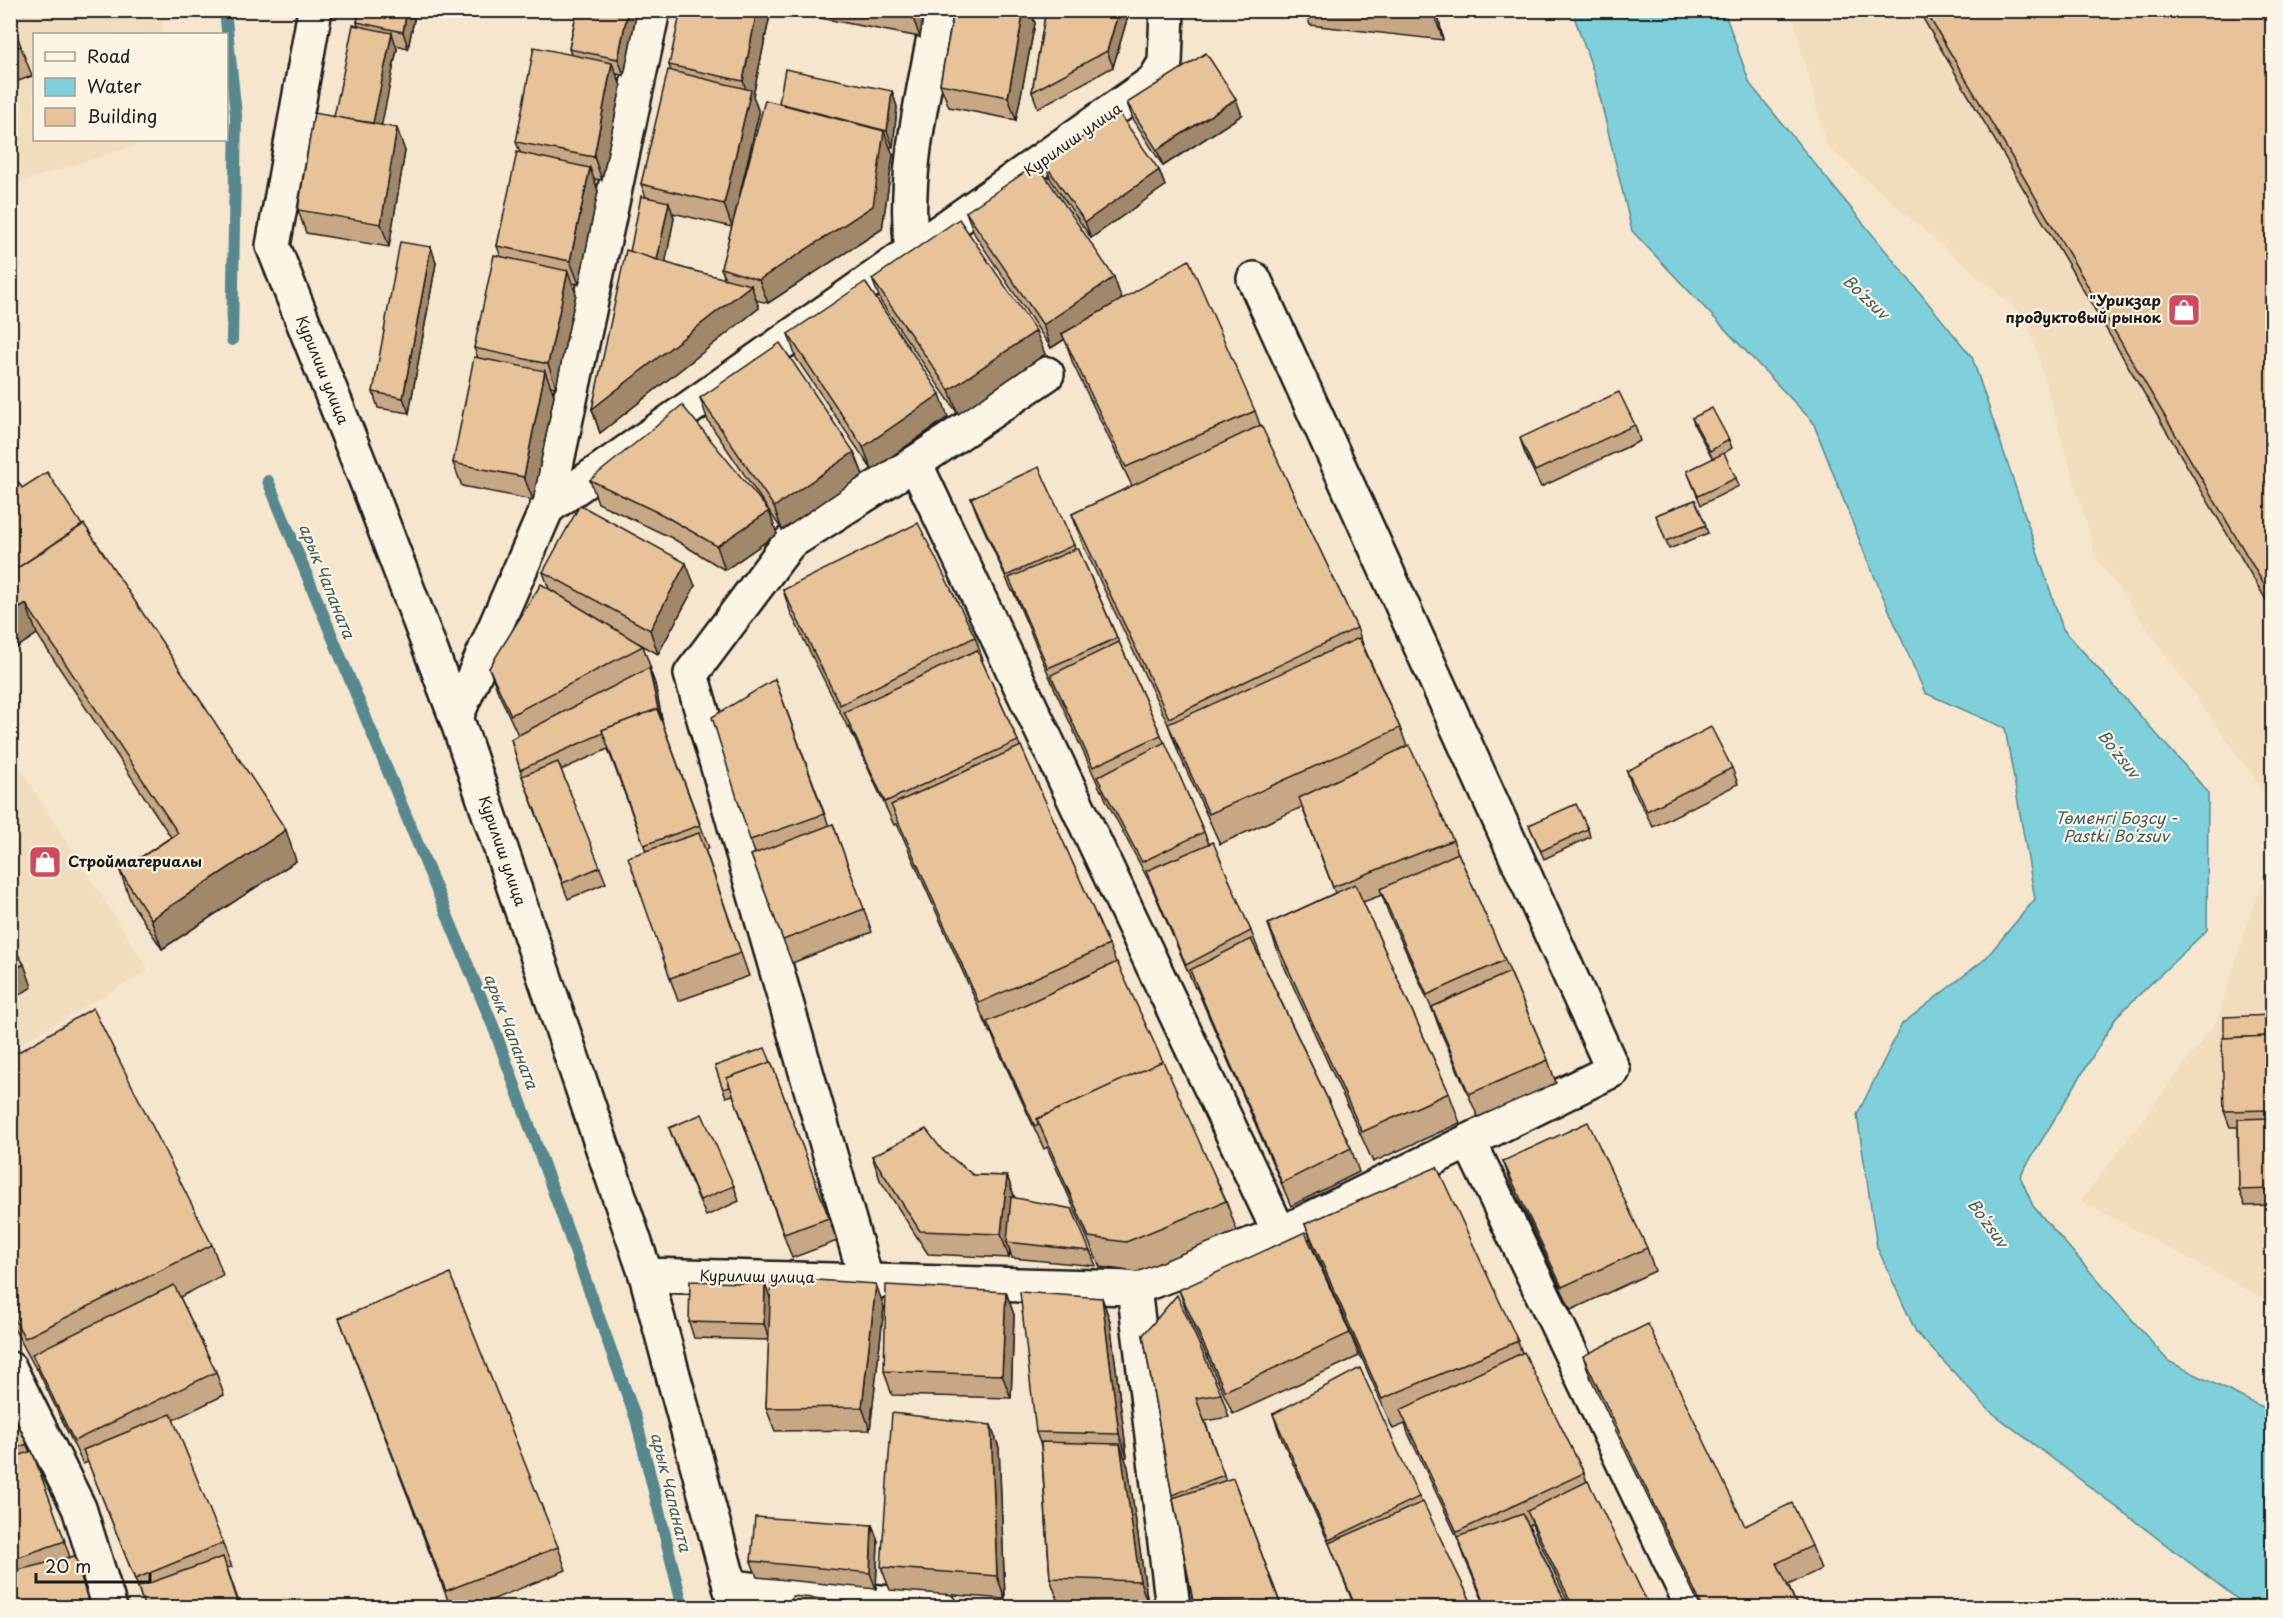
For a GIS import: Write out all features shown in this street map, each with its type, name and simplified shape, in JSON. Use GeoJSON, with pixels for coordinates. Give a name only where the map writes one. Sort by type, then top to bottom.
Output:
{"type":"FeatureCollection","features":[{"type":"Feature","properties":{"kind":"street","name":"Курилиш улица"},"geometry":{"type":"LineString","coordinates":[[315,10],[273,246],[368,485],[456,717],[646,1275],[866,1279],[1134,1288]]}},
{"type":"Feature","properties":{"kind":"street"},"geometry":{"type":"LineString","coordinates":[[456,717],[547,508],[653,10]]}},
{"type":"Feature","properties":{"kind":"street"},"geometry":{"type":"LineString","coordinates":[[912,252],[909,225],[910,176],[939,10]]}},
{"type":"Feature","properties":{"kind":"street","name":"Курилиш улица"},"geometry":{"type":"LineString","coordinates":[[547,508],[1154,81],[1165,63],[1167,10]]}},
{"type":"Feature","properties":{"kind":"street"},"geometry":{"type":"LineString","coordinates":[[1173,1608],[1134,1288],[1280,1234],[1613,1070],[1254,279]]}},
{"type":"Feature","properties":{"kind":"street"},"geometry":{"type":"LineString","coordinates":[[866,1279],[691,674],[789,543],[915,463],[1047,374]]}},
{"type":"Feature","properties":{"kind":"street"},"geometry":{"type":"LineString","coordinates":[[915,463],[1280,1234]]}},
{"type":"Feature","properties":{"kind":"street"},"geometry":{"type":"LineString","coordinates":[[1469,1141],[1693,1608]]}},
{"type":"Feature","properties":{"kind":"street"},"geometry":{"type":"LineString","coordinates":[[646,1275],[733,1597],[940,1608]]}},
{"type":"Feature","properties":{"kind":"street"},"geometry":{"type":"LineString","coordinates":[[10,1369],[79,1508],[110,1608]]}},
{"type":"Feature","properties":{"kind":"shaded area"},"geometry":{"type":"Polygon","coordinates":[[[10,11],[163,11],[162,33],[33,33],[33,141],[150,141],[11,185],[10,11]]]}},
{"type":"Feature","properties":{"kind":"shaded area"},"geometry":{"type":"Polygon","coordinates":[[[1791,11],[2272,11],[2272,803],[2096,557],[2027,319],[1827,146],[1791,11]]]}},
{"type":"Feature","properties":{"kind":"shaded area","name":"Стройматериалы"},"geometry":{"type":"Polygon","coordinates":[[[10,753],[149,970],[11,1049],[10,1049],[10,753]]]}},
{"type":"Feature","properties":{"kind":"shaded area"},"geometry":{"type":"Polygon","coordinates":[[[2272,862],[2272,1303],[2081,1201],[2217,1021],[2254,903],[2272,862]]]}},
{"type":"Feature","properties":{"kind":"water","name":"Төменгі Бозсу - Pastki Boʻzsuv"},"geometry":{"type":"Polygon","coordinates":[[[1572,11],[1724,11],[1750,84],[1972,357],[2063,629],[2208,792],[2207,930],[2117,1016],[2020,1176],[2033,1206],[2168,1361],[2272,1412],[2272,1607],[2248,1607],[1990,1411],[1916,1332],[1877,1247],[1857,1115],[1902,1024],[1985,959],[2035,899],[2005,728],[1925,693],[1866,557],[1813,422],[1632,231],[1594,73],[1572,11]]]}},
{"type":"Feature","properties":{"kind":"building"},"geometry":{"type":"Polygon","coordinates":[[[360,10],[407,10],[403,32],[357,22],[360,10]]]}},
{"type":"Feature","properties":{"kind":"building"},"geometry":{"type":"Polygon","coordinates":[[[577,10],[628,10],[618,59],[569,49],[577,10]]]}},
{"type":"Feature","properties":{"kind":"building"},"geometry":{"type":"Polygon","coordinates":[[[681,10],[757,10],[743,81],[669,65],[681,10]]]}},
{"type":"Feature","properties":{"kind":"building"},"geometry":{"type":"Polygon","coordinates":[[[896,10],[912,10],[911,13],[896,10]]]}},
{"type":"Feature","properties":{"kind":"building"},"geometry":{"type":"Polygon","coordinates":[[[954,10],[1024,10],[1008,97],[940,84],[954,10]]]}},
{"type":"Feature","properties":{"kind":"building"},"geometry":{"type":"Polygon","coordinates":[[[1046,10],[1119,10],[1107,51],[1032,92],[1046,10]]]}},
{"type":"Feature","properties":{"kind":"building"},"geometry":{"type":"Polygon","coordinates":[[[1381,10],[1433,10],[1435,17],[1381,10]]]}},
{"type":"Feature","properties":{"kind":"building","name":"\"Урикзар продуктовый рынок"},"geometry":{"type":"Polygon","coordinates":[[[1925,10],[2272,10],[2272,598],[1925,10]]]}},
{"type":"Feature","properties":{"kind":"building"},"geometry":{"type":"Polygon","coordinates":[[[10,18],[21,46],[10,50],[10,18]]]}},
{"type":"Feature","properties":{"kind":"building"},"geometry":{"type":"Polygon","coordinates":[[[353,25],[392,33],[373,123],[334,117],[353,25]]]}},
{"type":"Feature","properties":{"kind":"building"},"geometry":{"type":"Polygon","coordinates":[[[534,47],[612,63],[594,157],[516,142],[534,47]]]}},
{"type":"Feature","properties":{"kind":"building"},"geometry":{"type":"Polygon","coordinates":[[[1206,53],[1236,99],[1157,150],[1127,103],[1206,53]]]}},
{"type":"Feature","properties":{"kind":"building"},"geometry":{"type":"Polygon","coordinates":[[[785,69],[892,91],[887,131],[779,103],[785,69]]]}},
{"type":"Feature","properties":{"kind":"building"},"geometry":{"type":"Polygon","coordinates":[[[668,70],[751,90],[724,204],[641,184],[668,70]]]}},
{"type":"Feature","properties":{"kind":"building"},"geometry":{"type":"Polygon","coordinates":[[[765,100],[884,131],[873,206],[759,280],[721,268],[765,100]]]}},
{"type":"Feature","properties":{"kind":"building"},"geometry":{"type":"Polygon","coordinates":[[[1118,112],[1159,170],[1085,222],[1045,164],[1118,112]]]}},
{"type":"Feature","properties":{"kind":"building"},"geometry":{"type":"Polygon","coordinates":[[[314,113],[397,128],[381,224],[298,210],[314,113]]]}},
{"type":"Feature","properties":{"kind":"building"},"geometry":{"type":"Polygon","coordinates":[[[517,152],[590,168],[570,261],[497,246],[517,152]]]}},
{"type":"Feature","properties":{"kind":"building"},"geometry":{"type":"Polygon","coordinates":[[[1037,164],[1114,277],[1043,325],[966,212],[1037,164]]]}},
{"type":"Feature","properties":{"kind":"building"},"geometry":{"type":"Polygon","coordinates":[[[641,196],[669,202],[657,260],[630,252],[641,196]]]}},
{"type":"Feature","properties":{"kind":"building"},"geometry":{"type":"Polygon","coordinates":[[[959,219],[1036,331],[949,390],[872,279],[959,219]]]}},
{"type":"Feature","properties":{"kind":"building"},"geometry":{"type":"Polygon","coordinates":[[[400,242],[431,247],[403,398],[373,392],[400,242]]]}},
{"type":"Feature","properties":{"kind":"building"},"geometry":{"type":"Polygon","coordinates":[[[626,250],[686,269],[751,285],[592,409],[626,250]]]}},
{"type":"Feature","properties":{"kind":"building"},"geometry":{"type":"Polygon","coordinates":[[[494,255],[568,271],[548,364],[474,348],[494,255]]]}},
{"type":"Feature","properties":{"kind":"building"},"geometry":{"type":"Polygon","coordinates":[[[1189,260],[1255,411],[1126,467],[1062,334],[1189,260]]]}},
{"type":"Feature","properties":{"kind":"building"},"geometry":{"type":"Polygon","coordinates":[[[865,282],[940,394],[863,447],[788,334],[865,282]]]}},
{"type":"Feature","properties":{"kind":"building"},"geometry":{"type":"Polygon","coordinates":[[[780,343],[854,452],[774,507],[700,398],[780,343]]]}},
{"type":"Feature","properties":{"kind":"building"},"geometry":{"type":"Polygon","coordinates":[[[474,357],[545,371],[524,477],[453,463],[474,357]]]}},
{"type":"Feature","properties":{"kind":"building"},"geometry":{"type":"Polygon","coordinates":[[[1619,392],[1635,425],[1535,471],[1520,438],[1619,392]]]}},
{"type":"Feature","properties":{"kind":"building"},"geometry":{"type":"Polygon","coordinates":[[[682,405],[769,511],[717,546],[663,515],[590,480],[682,405]]]}},
{"type":"Feature","properties":{"kind":"building"},"geometry":{"type":"Polygon","coordinates":[[[1712,408],[1729,440],[1710,451],[1692,418],[1712,408]]]}},
{"type":"Feature","properties":{"kind":"building"},"geometry":{"type":"Polygon","coordinates":[[[1261,425],[1357,628],[1169,718],[1072,514],[1261,425]]]}},
{"type":"Feature","properties":{"kind":"building"},"geometry":{"type":"Polygon","coordinates":[[[1724,453],[1736,478],[1698,496],[1687,471],[1724,453]]]}},
{"type":"Feature","properties":{"kind":"building"},"geometry":{"type":"Polygon","coordinates":[[[1039,467],[1074,545],[1006,576],[971,498],[1039,467]]]}},
{"type":"Feature","properties":{"kind":"building"},"geometry":{"type":"Polygon","coordinates":[[[10,470],[22,488],[47,472],[82,525],[10,573],[10,470]]]}},
{"type":"Feature","properties":{"kind":"building"},"geometry":{"type":"Polygon","coordinates":[[[1695,500],[1706,525],[1666,541],[1656,515],[1695,500]]]}},
{"type":"Feature","properties":{"kind":"building"},"geometry":{"type":"Polygon","coordinates":[[[580,505],[686,563],[650,630],[543,572],[580,505]]]}},
{"type":"Feature","properties":{"kind":"building"},"geometry":{"type":"Polygon","coordinates":[[[918,523],[975,637],[840,705],[783,590],[918,523]]]}},
{"type":"Feature","properties":{"kind":"building"},"geometry":{"type":"Polygon","coordinates":[[[84,524],[286,830],[151,919],[120,871],[178,833],[26,604],[10,614],[10,573],[84,524]]]}},
{"type":"Feature","properties":{"kind":"building"},"geometry":{"type":"Polygon","coordinates":[[[1078,548],[1117,638],[1048,668],[1009,578],[1078,548]]]}},
{"type":"Feature","properties":{"kind":"building"},"geometry":{"type":"Polygon","coordinates":[[[541,584],[643,646],[511,715],[489,668],[541,584]]]}},
{"type":"Feature","properties":{"kind":"building"},"geometry":{"type":"Polygon","coordinates":[[[1359,638],[1400,728],[1209,814],[1168,724],[1359,638]]]}},
{"type":"Feature","properties":{"kind":"building"},"geometry":{"type":"Polygon","coordinates":[[[1119,642],[1161,735],[1093,767],[1051,675],[1119,642]]]}},
{"type":"Feature","properties":{"kind":"building"},"geometry":{"type":"Polygon","coordinates":[[[977,650],[1018,741],[885,802],[844,712],[977,650]]]}},
{"type":"Feature","properties":{"kind":"building"},"geometry":{"type":"Polygon","coordinates":[[[649,668],[658,709],[602,730],[603,733],[520,770],[511,739],[649,668]]]}},
{"type":"Feature","properties":{"kind":"building"},"geometry":{"type":"Polygon","coordinates":[[[775,679],[824,814],[750,840],[712,717],[775,679]]]}},
{"type":"Feature","properties":{"kind":"building"},"geometry":{"type":"Polygon","coordinates":[[[657,709],[700,825],[644,845],[602,730],[657,709]]]}},
{"type":"Feature","properties":{"kind":"building"},"geometry":{"type":"Polygon","coordinates":[[[1711,727],[1732,768],[1647,811],[1627,771],[1711,727]]]}},
{"type":"Feature","properties":{"kind":"building"},"geometry":{"type":"Polygon","coordinates":[[[1165,742],[1204,832],[1142,862],[1097,777],[1165,742]]]}},
{"type":"Feature","properties":{"kind":"building"},"geometry":{"type":"Polygon","coordinates":[[[1409,745],[1453,840],[1333,887],[1299,798],[1409,745]]]}},
{"type":"Feature","properties":{"kind":"building"},"geometry":{"type":"Polygon","coordinates":[[[1021,746],[1109,945],[979,1003],[891,805],[1021,746]]]}},
{"type":"Feature","properties":{"kind":"building"},"geometry":{"type":"Polygon","coordinates":[[[558,762],[600,867],[563,883],[522,776],[558,762]]]}},
{"type":"Feature","properties":{"kind":"building"},"geometry":{"type":"Polygon","coordinates":[[[1576,804],[1588,829],[1541,851],[1529,825],[1576,804]]]}},
{"type":"Feature","properties":{"kind":"building"},"geometry":{"type":"Polygon","coordinates":[[[833,824],[864,909],[783,940],[751,855],[833,824]]]}},
{"type":"Feature","properties":{"kind":"building"},"geometry":{"type":"Polygon","coordinates":[[[699,833],[741,953],[670,978],[628,857],[699,833]]]}},
{"type":"Feature","properties":{"kind":"building"},"geometry":{"type":"Polygon","coordinates":[[[1213,842],[1251,931],[1186,965],[1146,871],[1213,842]]]}},
{"type":"Feature","properties":{"kind":"building"},"geometry":{"type":"Polygon","coordinates":[[[1458,853],[1505,960],[1427,995],[1380,889],[1458,853]]]}},
{"type":"Feature","properties":{"kind":"building"},"geometry":{"type":"Polygon","coordinates":[[[1355,884],[1449,1093],[1362,1132],[1268,924],[1355,884]]]}},
{"type":"Feature","properties":{"kind":"building"},"geometry":{"type":"Polygon","coordinates":[[[1251,939],[1351,1148],[1282,1183],[1190,970],[1251,939]]]}},
{"type":"Feature","properties":{"kind":"building"},"geometry":{"type":"Polygon","coordinates":[[[10,942],[24,964],[10,972],[10,942]]]}},
{"type":"Feature","properties":{"kind":"building"},"geometry":{"type":"Polygon","coordinates":[[[1117,962],[1163,1062],[1037,1119],[1038,1124],[1035,1126],[987,1022],[1117,962]]]}},
{"type":"Feature","properties":{"kind":"building"},"geometry":{"type":"Polygon","coordinates":[[[1510,972],[1548,1060],[1469,1094],[1432,1007],[1510,972]]]}},
{"type":"Feature","properties":{"kind":"building"},"geometry":{"type":"Polygon","coordinates":[[[93,1008],[212,1245],[25,1338],[10,1312],[10,1057],[93,1008]]]}},
{"type":"Feature","properties":{"kind":"building"},"geometry":{"type":"Polygon","coordinates":[[[2272,1015],[2272,1036],[2224,1038],[2224,1017],[2272,1015]]]}},
{"type":"Feature","properties":{"kind":"building"},"geometry":{"type":"Polygon","coordinates":[[[2272,1036],[2272,1110],[2224,1111],[2222,1038],[2272,1036]]]}},
{"type":"Feature","properties":{"kind":"building"},"geometry":{"type":"Polygon","coordinates":[[[765,1048],[771,1062],[727,1078],[730,1087],[723,1089],[715,1066],[765,1048]]]}},
{"type":"Feature","properties":{"kind":"building"},"geometry":{"type":"Polygon","coordinates":[[[1163,1061],[1226,1201],[1126,1242],[1089,1237],[1037,1119],[1163,1061]]]}},
{"type":"Feature","properties":{"kind":"building"},"geometry":{"type":"Polygon","coordinates":[[[771,1062],[829,1218],[784,1234],[727,1078],[771,1062]]]}},
{"type":"Feature","properties":{"kind":"building"},"geometry":{"type":"Polygon","coordinates":[[[702,1114],[734,1186],[700,1200],[669,1128],[702,1114]]]}},
{"type":"Feature","properties":{"kind":"building"},"geometry":{"type":"Polygon","coordinates":[[[2272,1118],[2272,1189],[2239,1190],[2238,1119],[2272,1118]]]}},
{"type":"Feature","properties":{"kind":"building"},"geometry":{"type":"Polygon","coordinates":[[[1588,1122],[1647,1248],[1562,1287],[1503,1161],[1588,1122]]]}},
{"type":"Feature","properties":{"kind":"building"},"geometry":{"type":"Polygon","coordinates":[[[926,1129],[942,1150],[973,1175],[1007,1176],[1001,1234],[920,1231],[872,1156],[926,1129]]]}},
{"type":"Feature","properties":{"kind":"building"},"geometry":{"type":"Polygon","coordinates":[[[1437,1167],[1518,1341],[1382,1399],[1305,1224],[1437,1167]]]}},
{"type":"Feature","properties":{"kind":"building"},"geometry":{"type":"Polygon","coordinates":[[[1011,1197],[1072,1209],[1090,1251],[1007,1242],[1011,1197]]]}},
{"type":"Feature","properties":{"kind":"building"},"geometry":{"type":"Polygon","coordinates":[[[1305,1232],[1350,1333],[1225,1391],[1179,1290],[1305,1232]]]}},
{"type":"Feature","properties":{"kind":"building"},"geometry":{"type":"Polygon","coordinates":[[[450,1274],[558,1547],[446,1591],[339,1318],[450,1274]]]}},
{"type":"Feature","properties":{"kind":"building"},"geometry":{"type":"Polygon","coordinates":[[[771,1277],[876,1284],[862,1407],[766,1408],[771,1277]]]}},
{"type":"Feature","properties":{"kind":"building"},"geometry":{"type":"Polygon","coordinates":[[[690,1281],[765,1284],[764,1324],[689,1322],[690,1281]]]}},
{"type":"Feature","properties":{"kind":"building"},"geometry":{"type":"Polygon","coordinates":[[[174,1285],[216,1372],[74,1441],[32,1354],[174,1285]]]}},
{"type":"Feature","properties":{"kind":"building"},"geometry":{"type":"Polygon","coordinates":[[[886,1285],[1006,1292],[1002,1375],[884,1371],[886,1285]]]}},
{"type":"Feature","properties":{"kind":"building"},"geometry":{"type":"Polygon","coordinates":[[[1020,1292],[1102,1298],[1119,1434],[1036,1432],[1020,1292]]]}},
{"type":"Feature","properties":{"kind":"building"},"geometry":{"type":"Polygon","coordinates":[[[1177,1295],[1221,1394],[1196,1398],[1224,1475],[1172,1495],[1143,1335],[1177,1295]]]}},
{"type":"Feature","properties":{"kind":"building"},"geometry":{"type":"Polygon","coordinates":[[[1648,1324],[1745,1526],[1792,1503],[1812,1546],[1777,1563],[1798,1608],[1703,1608],[1583,1356],[1648,1324]]]}},
{"type":"Feature","properties":{"kind":"building"},"geometry":{"type":"Polygon","coordinates":[[[1524,1352],[1584,1473],[1457,1532],[1400,1410],[1524,1352]]]}},
{"type":"Feature","properties":{"kind":"building"},"geometry":{"type":"Polygon","coordinates":[[[1360,1368],[1419,1497],[1329,1540],[1273,1414],[1360,1368]]]}},
{"type":"Feature","properties":{"kind":"building"},"geometry":{"type":"Polygon","coordinates":[[[10,1408],[27,1444],[10,1451],[10,1408]]]}},
{"type":"Feature","properties":{"kind":"building"},"geometry":{"type":"Polygon","coordinates":[[[892,1413],[991,1425],[997,1576],[881,1567],[892,1413]]]}},
{"type":"Feature","properties":{"kind":"building"},"geometry":{"type":"Polygon","coordinates":[[[171,1414],[223,1543],[135,1579],[83,1450],[171,1414]]]}},
{"type":"Feature","properties":{"kind":"building"},"geometry":{"type":"Polygon","coordinates":[[[1041,1442],[1120,1444],[1140,1581],[1050,1578],[1041,1442]]]}},
{"type":"Feature","properties":{"kind":"building"},"geometry":{"type":"Polygon","coordinates":[[[32,1451],[65,1541],[10,1560],[10,1459],[32,1451]]]}},
{"type":"Feature","properties":{"kind":"building"},"geometry":{"type":"Polygon","coordinates":[[[1233,1478],[1280,1603],[1193,1601],[1173,1498],[1233,1478]]]}},
{"type":"Feature","properties":{"kind":"building"},"geometry":{"type":"Polygon","coordinates":[[[1588,1481],[1650,1608],[1574,1608],[1527,1511],[1588,1481]]]}},
{"type":"Feature","properties":{"kind":"building"},"geometry":{"type":"Polygon","coordinates":[[[1423,1502],[1474,1608],[1356,1608],[1329,1543],[1423,1502]]]}},
{"type":"Feature","properties":{"kind":"building"},"geometry":{"type":"Polygon","coordinates":[[[1523,1514],[1568,1608],[1487,1608],[1457,1537],[1523,1514]]]}},
{"type":"Feature","properties":{"kind":"building"},"geometry":{"type":"Polygon","coordinates":[[[755,1517],[872,1525],[870,1573],[751,1561],[755,1517]]]}},
{"type":"Feature","properties":{"kind":"building"},"geometry":{"type":"Polygon","coordinates":[[[75,1556],[90,1608],[10,1608],[10,1572],[75,1556]]]}},
{"type":"Feature","properties":{"kind":"building"},"geometry":{"type":"Polygon","coordinates":[[[223,1557],[240,1608],[145,1608],[138,1587],[223,1557]]]}},
{"type":"Feature","properties":{"kind":"building"},"geometry":{"type":"Polygon","coordinates":[[[792,1596],[873,1604],[872,1608],[790,1608],[792,1596]]]}},
{"type":"Feature","properties":{"kind":"building"},"geometry":{"type":"Polygon","coordinates":[[[883,1603],[939,1608],[883,1608],[883,1603]]]}},
{"type":"Feature","properties":{"kind":"waterway","name":"арык Чапаната"},"geometry":{"type":"LineString","coordinates":[[225,10],[227,33]]}},
{"type":"Feature","properties":{"kind":"waterway","name":"арык Чапаната"},"geometry":{"type":"LineString","coordinates":[[228,39],[236,115],[232,340]]}},
{"type":"Feature","properties":{"kind":"waterway","name":"арык Чапаната"},"geometry":{"type":"LineString","coordinates":[[268,481],[495,1031],[636,1419],[683,1608]]}},
{"type":"Feature","properties":{"kind":"place","name":"\"Урикзар продуктовый рынок"},"geometry":{"type":"Point","coordinates":[2184,310]}},
{"type":"Feature","properties":{"kind":"place","name":"Стройматериалы"},"geometry":{"type":"Point","coordinates":[45,862]}},
{"type":"Feature","properties":{"kind":"water label","name":"Boʻzsuv"},"geometry":{"type":"Point","coordinates":[1866,297]}},
{"type":"Feature","properties":{"kind":"water label","name":"Boʻzsuv"},"geometry":{"type":"Point","coordinates":[2119,754]}},
{"type":"Feature","properties":{"kind":"water label","name":"Boʻzsuv"},"geometry":{"type":"Point","coordinates":[1988,1223]}}]}
